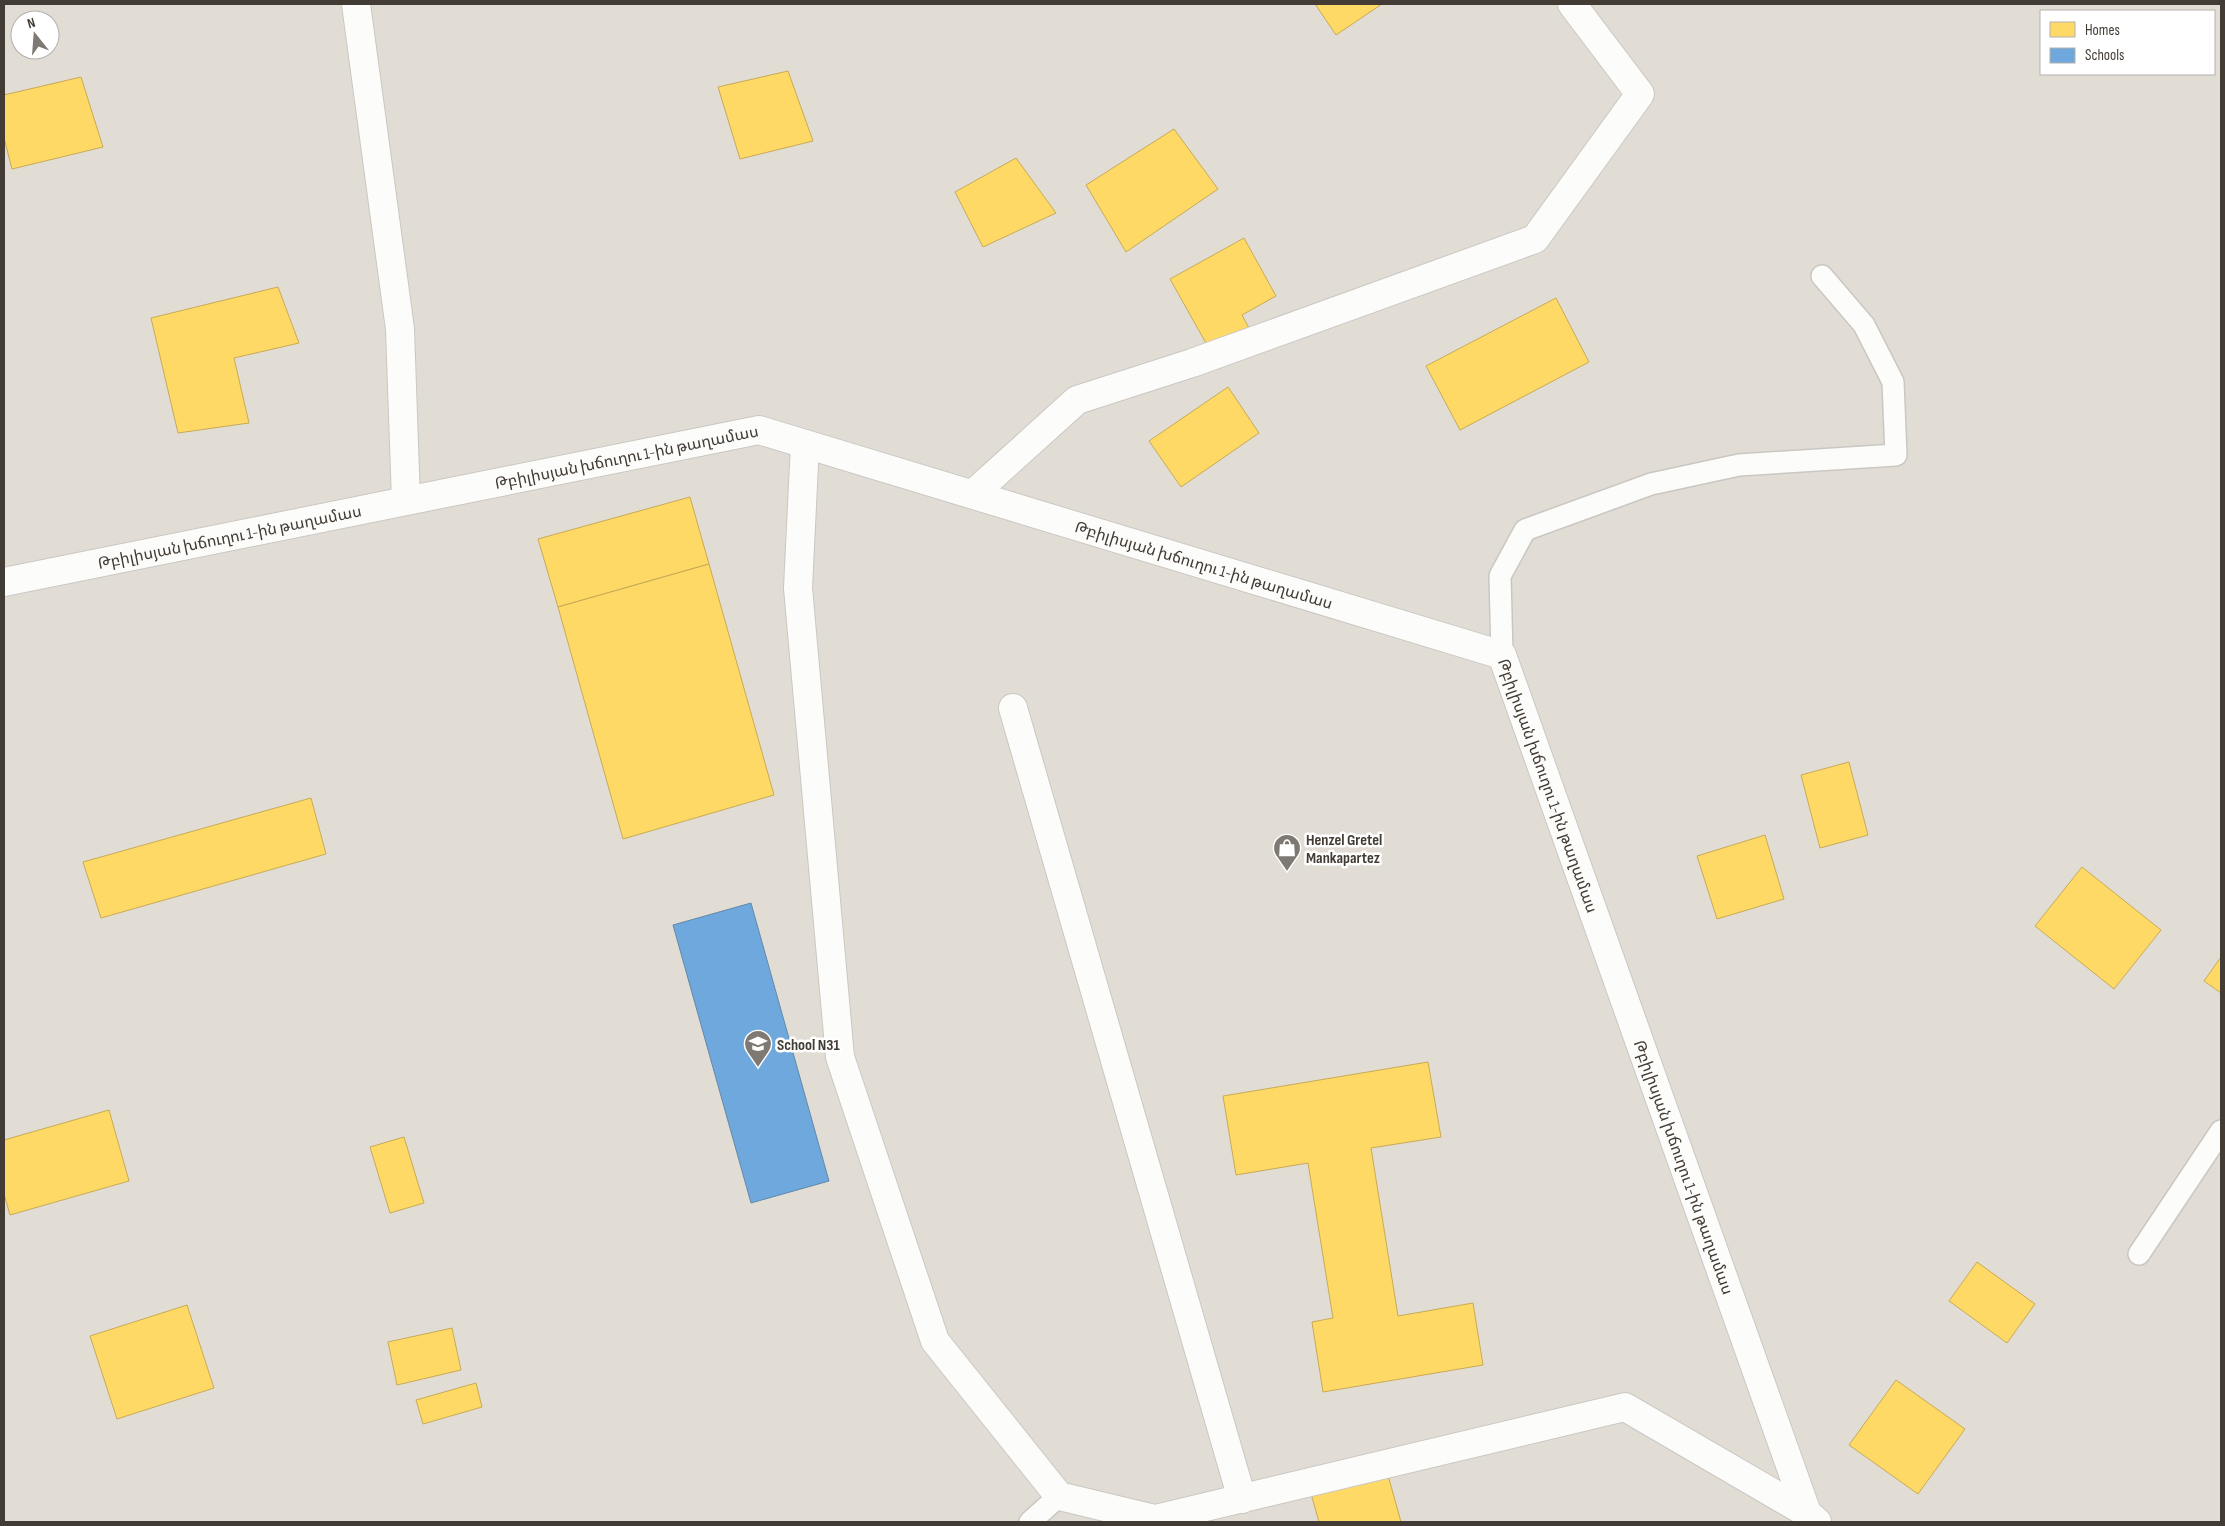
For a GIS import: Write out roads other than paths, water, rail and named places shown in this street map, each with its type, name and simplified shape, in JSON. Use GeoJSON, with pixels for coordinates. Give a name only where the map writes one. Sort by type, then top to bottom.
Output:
{"type":"FeatureCollection","features":[{"type":"Feature","properties":{"kind":"street"},"geometry":{"type":"LineString","coordinates":[[356,4],[400,329],[406,501]]}},
{"type":"Feature","properties":{"kind":"street"},"geometry":{"type":"LineString","coordinates":[[972,494],[1077,400],[1192,363],[1535,239],[1640,94],[1572,4]]}},
{"type":"Feature","properties":{"kind":"street","name":"Թբիլիսյան խճուղու 1-ին թաղամաս"},"geometry":{"type":"LineString","coordinates":[[4,582],[759,430],[1502,655],[1812,1518]]}},
{"type":"Feature","properties":{"kind":"street"},"geometry":{"type":"LineString","coordinates":[[806,444],[798,588],[840,1057],[935,1341],[1059,1496],[1155,1519],[1625,1407],[1812,1518]]}},
{"type":"Feature","properties":{"kind":"street"},"geometry":{"type":"LineString","coordinates":[[1014,708],[1242,1499]]}},
{"type":"Feature","properties":{"kind":"lane"},"geometry":{"type":"LineString","coordinates":[[1502,655],[1500,576],[1525,530],[1651,484],[1739,465],[1896,455],[1893,382],[1864,325],[1822,276]]}},
{"type":"Feature","properties":{"kind":"lane"},"geometry":{"type":"LineString","coordinates":[[2140,1254],[2221,1132]]}},
{"type":"Feature","properties":{"kind":"lane"},"geometry":{"type":"LineString","coordinates":[[1030,1522],[1059,1496]]}},
{"type":"Feature","properties":{"kind":"place","name":"Henzel Gretel Mankapartez"},"geometry":{"type":"Point","coordinates":[1287,872]}},
{"type":"Feature","properties":{"kind":"place","name":"School N31"},"geometry":{"type":"Point","coordinates":[758,1068]}}]}
